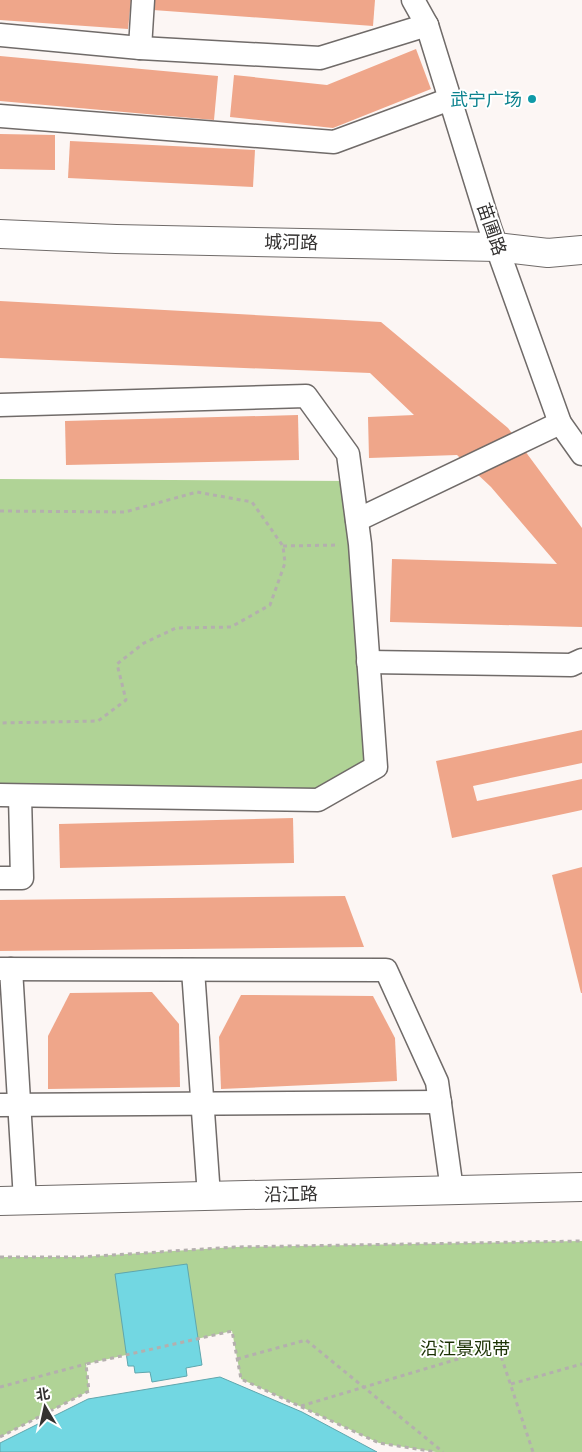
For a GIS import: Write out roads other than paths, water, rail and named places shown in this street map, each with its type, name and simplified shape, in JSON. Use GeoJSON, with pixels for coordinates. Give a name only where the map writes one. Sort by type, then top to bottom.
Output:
{"type":"FeatureCollection","features":[{"type":"Feature","properties":{"kind":"main road","name":"城河路"},"geometry":{"type":"LineString","coordinates":[[0,234],[116,239],[497,247],[548,253],[582,250]]}},
{"type":"Feature","properties":{"kind":"main road","name":"沿江路"},"geometry":{"type":"LineString","coordinates":[[12,1200],[582,1187]]}},
{"type":"Feature","properties":{"kind":"street"},"geometry":{"type":"LineString","coordinates":[[140,48],[143,0]]}},
{"type":"Feature","properties":{"kind":"street","name":"苗圃路"},"geometry":{"type":"LineString","coordinates":[[413,0],[427,25],[497,247],[560,423],[582,454]]}},
{"type":"Feature","properties":{"kind":"street"},"geometry":{"type":"LineString","coordinates":[[0,35],[140,48],[320,58],[427,25]]}},
{"type":"Feature","properties":{"kind":"street"},"geometry":{"type":"LineString","coordinates":[[0,116],[334,142],[450,99]]}},
{"type":"Feature","properties":{"kind":"street"},"geometry":{"type":"LineString","coordinates":[[0,405],[306,396],[348,454],[360,544],[376,767],[318,800],[10,795],[22,878],[0,878]]}},
{"type":"Feature","properties":{"kind":"street"},"geometry":{"type":"LineString","coordinates":[[356,520],[560,423]]}},
{"type":"Feature","properties":{"kind":"street"},"geometry":{"type":"LineString","coordinates":[[368,662],[571,664],[582,660]]}},
{"type":"Feature","properties":{"kind":"street"},"geometry":{"type":"LineString","coordinates":[[12,1200],[6,969],[386,970],[437,1082],[452,1190]]}},
{"type":"Feature","properties":{"kind":"street"},"geometry":{"type":"LineString","coordinates":[[192,970],[209,1196]]}},
{"type":"Feature","properties":{"kind":"street"},"geometry":{"type":"LineString","coordinates":[[10,1105],[440,1102]]}},
{"type":"Feature","properties":{"kind":"water"},"geometry":{"type":"Polygon","coordinates":[[[187,1264],[202,1365],[186,1368],[187,1376],[152,1382],[150,1372],[135,1373],[134,1366],[128,1366],[115,1274],[187,1264]]]}},
{"type":"Feature","properties":{"kind":"water"},"geometry":{"type":"Polygon","coordinates":[[[220,1377],[302,1412],[377,1452],[0,1452],[0,1443],[88,1399],[220,1377]]]}},
{"type":"Feature","properties":{"kind":"place","name":"武宁广场"},"geometry":{"type":"Point","coordinates":[532,99]}},
{"type":"Feature","properties":{"kind":"park label","name":"沿江景观带"},"geometry":{"type":"Point","coordinates":[465,1348]}}]}
